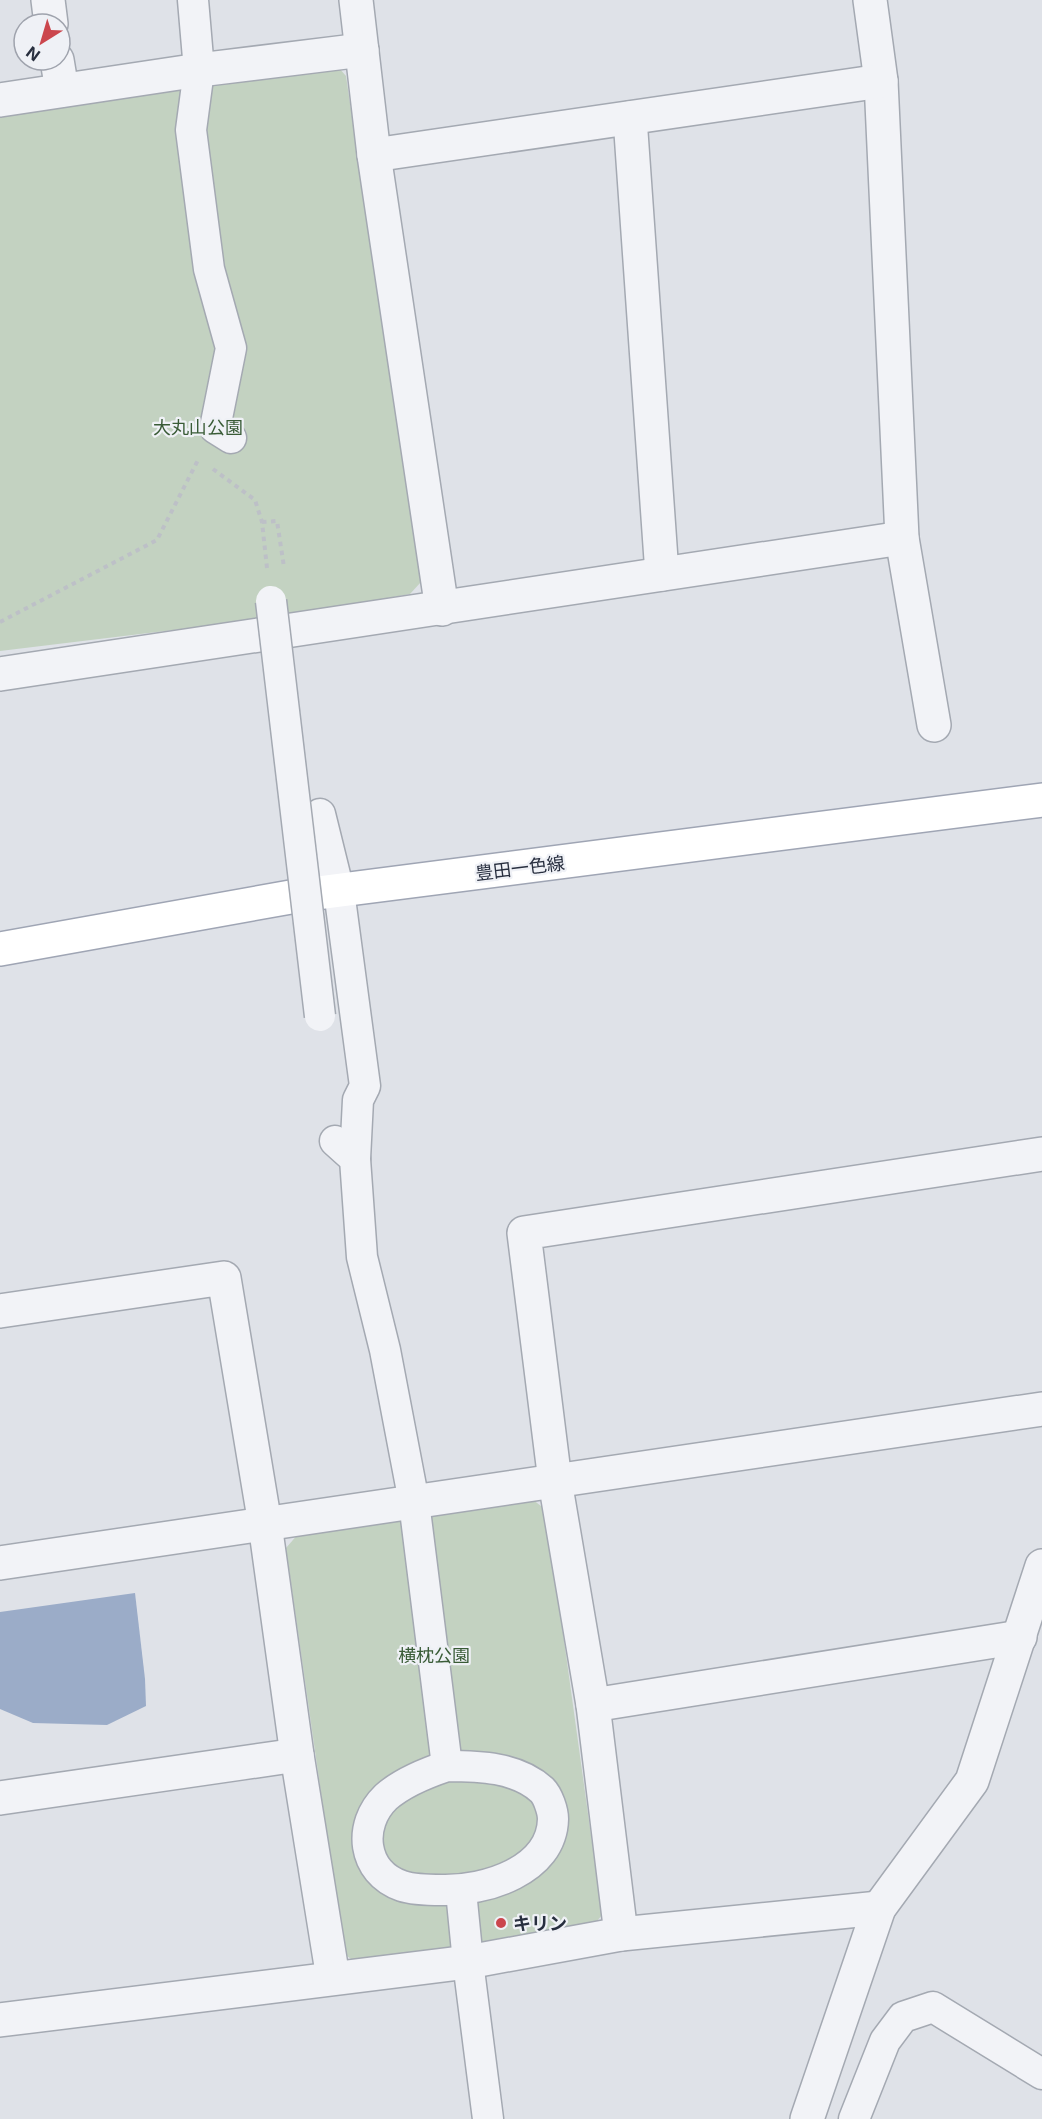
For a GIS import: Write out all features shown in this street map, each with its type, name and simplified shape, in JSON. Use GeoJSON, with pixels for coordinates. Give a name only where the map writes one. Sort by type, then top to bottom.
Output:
{"type":"FeatureCollection","features":[{"type":"Feature","properties":{"kind":"main road","name":"豊田一色線"},"geometry":{"type":"LineString","coordinates":[[0,949],[302,895],[1042,800]]}},
{"type":"Feature","properties":{"kind":"street"},"geometry":{"type":"LineString","coordinates":[[193,0],[199,70],[191,130],[209,269],[231,348],[223,433]]}},
{"type":"Feature","properties":{"kind":"street"},"geometry":{"type":"LineString","coordinates":[[356,0],[374,155],[442,609]]}},
{"type":"Feature","properties":{"kind":"street"},"geometry":{"type":"LineString","coordinates":[[870,0],[881,81],[902,538],[933,725]]}},
{"type":"Feature","properties":{"kind":"street"},"geometry":{"type":"LineString","coordinates":[[0,100],[60,75],[199,70],[362,50]]}},
{"type":"Feature","properties":{"kind":"street"},"geometry":{"type":"LineString","coordinates":[[374,155],[881,81]]}},
{"type":"Feature","properties":{"kind":"street"},"geometry":{"type":"LineString","coordinates":[[630,118],[662,574]]}},
{"type":"Feature","properties":{"kind":"street"},"geometry":{"type":"LineString","coordinates":[[0,674],[902,538]]}},
{"type":"Feature","properties":{"kind":"street"},"geometry":{"type":"LineString","coordinates":[[271,602],[320,1016]]}},
{"type":"Feature","properties":{"kind":"street"},"geometry":{"type":"LineString","coordinates":[[320,814],[339,891],[365,1086],[358,1100],[345,1150],[362,1257],[385,1350],[414,1502],[447,1766]]}},
{"type":"Feature","properties":{"kind":"street"},"geometry":{"type":"LineString","coordinates":[[621,1934],[593,1706],[555,1481],[525,1233],[1042,1154]]}},
{"type":"Feature","properties":{"kind":"street"},"geometry":{"type":"LineString","coordinates":[[0,1311],[224,1278],[265,1524],[297,1755],[333,1978]]}},
{"type":"Feature","properties":{"kind":"street"},"geometry":{"type":"LineString","coordinates":[[0,1563],[1042,1409]]}},
{"type":"Feature","properties":{"kind":"street"},"geometry":{"type":"LineString","coordinates":[[807,2119],[879,1908],[972,1781],[1042,1566]]}},
{"type":"Feature","properties":{"kind":"street"},"geometry":{"type":"LineString","coordinates":[[593,1706],[1020,1637]]}},
{"type":"Feature","properties":{"kind":"street"},"geometry":{"type":"LineString","coordinates":[[0,1798],[297,1755]]}},
{"type":"Feature","properties":{"kind":"street"},"geometry":{"type":"LineString","coordinates":[[447,1766],[478,1766],[523,1778],[543,1791],[553,1813],[553,1833],[536,1858],[525,1868],[495,1883],[461,1891],[402,1886],[383,1875],[371,1859],[367,1845],[368,1830],[386,1797],[421,1775],[447,1766]]}},
{"type":"Feature","properties":{"kind":"street"},"geometry":{"type":"LineString","coordinates":[[461,1891],[488,2119]]}},
{"type":"Feature","properties":{"kind":"street"},"geometry":{"type":"LineString","coordinates":[[0,2020],[468,1962],[621,1934],[879,1908]]}},
{"type":"Feature","properties":{"kind":"street"},"geometry":{"type":"LineString","coordinates":[[854,2119],[885,2041],[903,2017],[933,2007],[1042,2074]]}},
{"type":"Feature","properties":{"kind":"path"},"geometry":{"type":"LineString","coordinates":[[223,433],[211,467],[255,500],[262,522],[271,602]]}},
{"type":"Feature","properties":{"kind":"path"},"geometry":{"type":"LineString","coordinates":[[0,622],[157,540],[223,433]]}},
{"type":"Feature","properties":{"kind":"path"},"geometry":{"type":"LineString","coordinates":[[262,522],[277,521],[284,567]]}},
{"type":"Feature","properties":{"kind":"green space","name":"大丸山公園"},"geometry":{"type":"Polygon","coordinates":[[[339,68],[346,76],[421,582],[410,594],[280,617],[0,651],[0,115],[339,68]]]}},
{"type":"Feature","properties":{"kind":"green space","name":"横枕公園"},"geometry":{"type":"Polygon","coordinates":[[[532,1499],[546,1510],[602,1915],[593,1926],[354,1961],[344,1954],[286,1548],[299,1533],[416,1519],[532,1499]]]}},
{"type":"Feature","properties":{"kind":"water"},"geometry":{"type":"Polygon","coordinates":[[[135,1593],[146,1706],[107,1725],[33,1723],[0,1709],[0,1612],[135,1593]]]}},
{"type":"Feature","properties":{"kind":"place","name":"キリン"},"geometry":{"type":"Point","coordinates":[501,1923]}}]}
